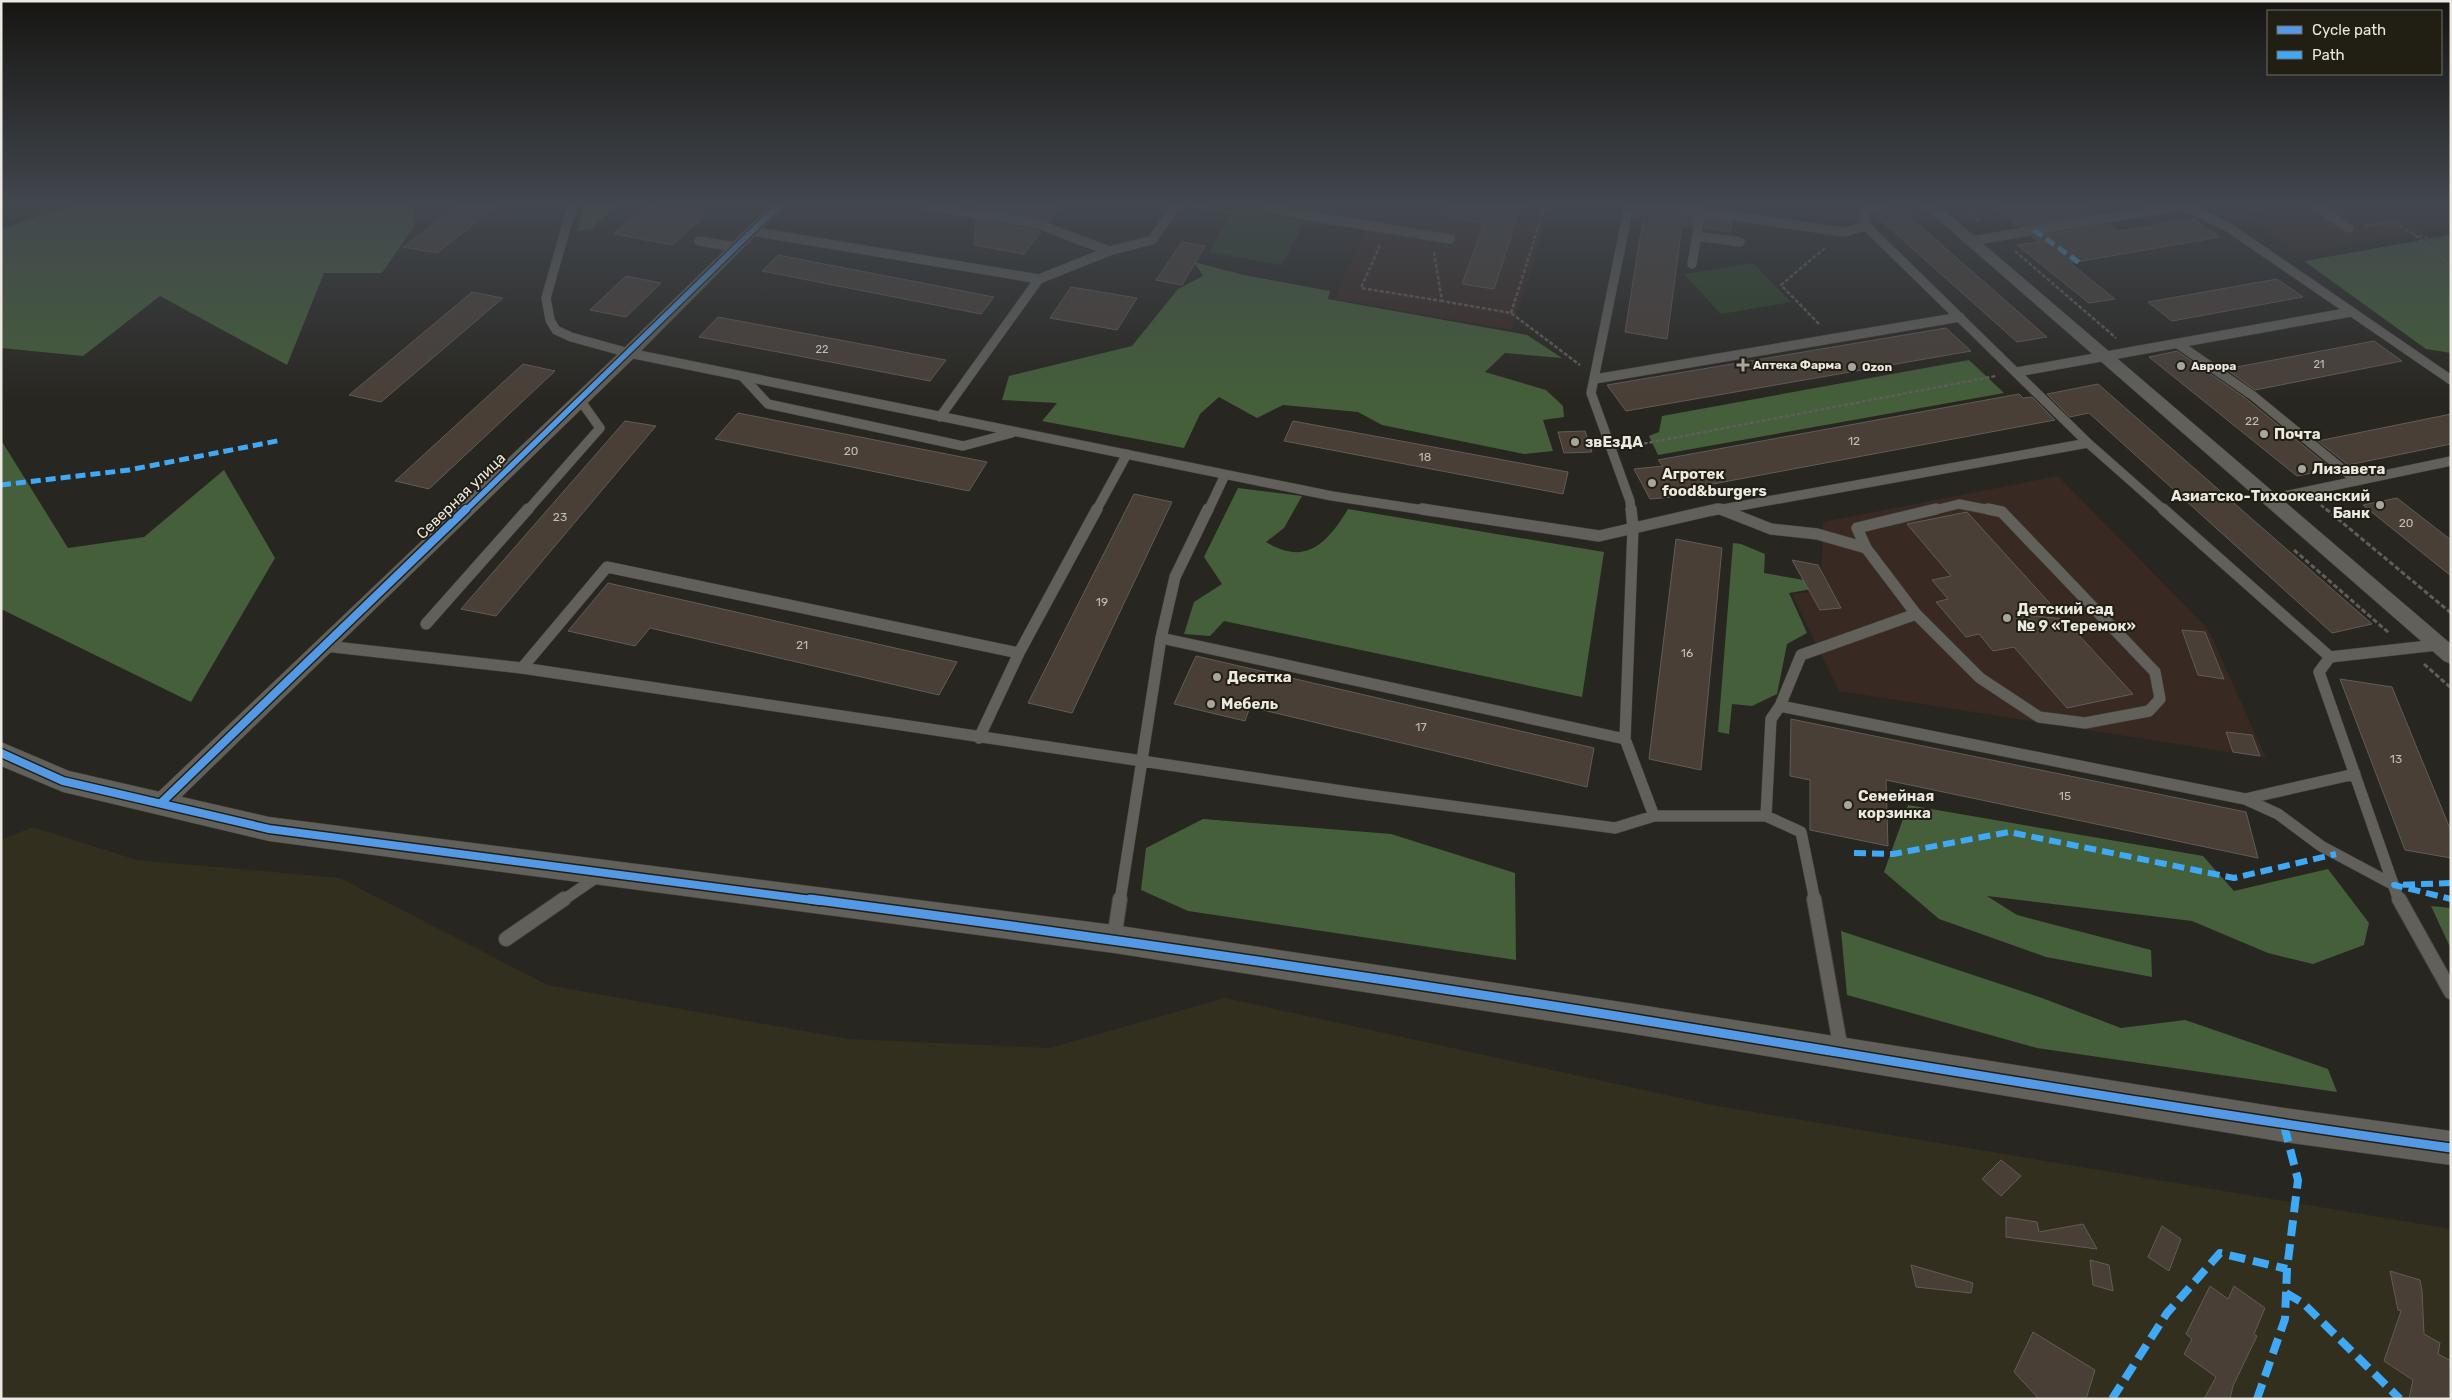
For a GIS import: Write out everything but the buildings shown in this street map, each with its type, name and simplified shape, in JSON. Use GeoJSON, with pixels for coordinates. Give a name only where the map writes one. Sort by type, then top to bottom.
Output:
{"type":"FeatureCollection","features":[{"type":"Feature","properties":{"kind":"street","name":"Северная улица"},"geometry":{"type":"LineString","coordinates":[[161,803],[629,353],[711,271]]}},
{"type":"Feature","properties":{"kind":"street"},"geometry":{"type":"LineString","coordinates":[[2006,271],[2444,650]]}},
{"type":"Feature","properties":{"kind":"street"},"geometry":{"type":"LineString","coordinates":[[1,753],[63,781],[269,829],[1114,939],[1634,1019],[2284,1125],[2451,1148]]}},
{"type":"Feature","properties":{"kind":"lane"},"geometry":{"type":"LineString","coordinates":[[554,271],[546,298],[550,320],[556,330],[571,338],[629,353],[1332,496],[1600,536],[1719,509],[2088,443]]}},
{"type":"Feature","properties":{"kind":"lane"},"geometry":{"type":"LineString","coordinates":[[988,271],[1039,280]]}},
{"type":"Feature","properties":{"kind":"lane"},"geometry":{"type":"LineString","coordinates":[[940,417],[1039,280],[1060,271]]}},
{"type":"Feature","properties":{"kind":"lane"},"geometry":{"type":"LineString","coordinates":[[1617,271],[1591,393],[1630,501],[1633,528],[1625,739],[1654,816]]}},
{"type":"Feature","properties":{"kind":"lane"},"geometry":{"type":"LineString","coordinates":[[1913,271],[2088,443],[2330,657]]}},
{"type":"Feature","properties":{"kind":"lane"},"geometry":{"type":"LineString","coordinates":[[2292,271],[2451,380]]}},
{"type":"Feature","properties":{"kind":"lane"},"geometry":{"type":"LineString","coordinates":[[2017,372],[2103,355],[2178,344],[2351,312]]}},
{"type":"Feature","properties":{"kind":"lane"},"geometry":{"type":"LineString","coordinates":[[1595,379],[1960,317]]}},
{"type":"Feature","properties":{"kind":"lane"},"geometry":{"type":"LineString","coordinates":[[2178,344],[2252,395],[2357,480]]}},
{"type":"Feature","properties":{"kind":"lane"},"geometry":{"type":"LineString","coordinates":[[742,376],[768,404],[963,446],[1016,432]]}},
{"type":"Feature","properties":{"kind":"lane"},"geometry":{"type":"LineString","coordinates":[[426,624],[600,428],[580,400]]}},
{"type":"Feature","properties":{"kind":"lane"},"geometry":{"type":"LineString","coordinates":[[979,738],[1019,653],[1127,454]]}},
{"type":"Feature","properties":{"kind":"lane"},"geometry":{"type":"LineString","coordinates":[[2270,499],[2451,461]]}},
{"type":"Feature","properties":{"kind":"lane"},"geometry":{"type":"LineString","coordinates":[[1114,939],[1161,638],[1175,577],[1225,475]]}},
{"type":"Feature","properties":{"kind":"lane"},"geometry":{"type":"LineString","coordinates":[[1959,504],[2002,512],[2155,672],[2160,699],[2149,711],[2085,723],[2038,717],[1980,678],[1916,614],[1866,548],[1857,528],[1959,504]]}},
{"type":"Feature","properties":{"kind":"lane"},"geometry":{"type":"LineString","coordinates":[[1719,509],[1771,529],[1817,534],[1866,548]]}},
{"type":"Feature","properties":{"kind":"lane"},"geometry":{"type":"LineString","coordinates":[[522,668],[606,567],[1019,653]]}},
{"type":"Feature","properties":{"kind":"lane"},"geometry":{"type":"LineString","coordinates":[[1766,816],[1771,719],[1780,706],[1801,655],[1916,614]]}},
{"type":"Feature","properties":{"kind":"lane"},"geometry":{"type":"LineString","coordinates":[[1161,638],[1625,739]]}},
{"type":"Feature","properties":{"kind":"lane"},"geometry":{"type":"LineString","coordinates":[[325,646],[522,668],[979,738],[1141,760],[1362,794],[1615,828],[1654,816],[1766,816],[1801,832],[1827,962],[1842,1054]]}},
{"type":"Feature","properties":{"kind":"lane"},"geometry":{"type":"LineString","coordinates":[[2444,650],[2406,648],[2330,657],[2318,672],[2399,900],[2451,992]]}},
{"type":"Feature","properties":{"kind":"lane"},"geometry":{"type":"LineString","coordinates":[[1780,706],[2245,799],[2278,814],[2321,846],[2394,885]]}},
{"type":"Feature","properties":{"kind":"lane"},"geometry":{"type":"LineString","coordinates":[[2245,799],[2355,774]]}},
{"type":"Feature","properties":{"kind":"lane"},"geometry":{"type":"LineString","coordinates":[[506,939],[606,872]]}},
{"type":"Feature","properties":{"kind":"path"},"geometry":{"type":"LineString","coordinates":[[1368,271],[1361,288],[1511,313],[1576,362],[1595,379]]}},
{"type":"Feature","properties":{"kind":"path"},"geometry":{"type":"LineString","coordinates":[[1438,271],[1442,301]]}},
{"type":"Feature","properties":{"kind":"path"},"geometry":{"type":"LineString","coordinates":[[1511,313],[1524,271]]}},
{"type":"Feature","properties":{"kind":"path"},"geometry":{"type":"LineString","coordinates":[[1797,271],[1780,285],[1833,338]]}},
{"type":"Feature","properties":{"kind":"path"},"geometry":{"type":"LineString","coordinates":[[2039,271],[2132,351]]}},
{"type":"Feature","properties":{"kind":"path"},"geometry":{"type":"LineString","coordinates":[[1611,450],[2017,372]]}},
{"type":"Feature","properties":{"kind":"path"},"geometry":{"type":"LineString","coordinates":[[2305,492],[2451,613]]}},
{"type":"Feature","properties":{"kind":"path"},"geometry":{"type":"LineString","coordinates":[[2406,648],[2451,688]]}},
{"type":"Feature","properties":{"kind":"shaded area"},"geometry":{"type":"Polygon","coordinates":[[[1347,271],[1530,271],[1512,330],[1334,299],[1347,271]]]}},
{"type":"Feature","properties":{"kind":"shaded area"},"geometry":{"type":"Polygon","coordinates":[[[2058,476],[2208,629],[2266,758],[1839,691],[1792,594],[1821,591],[1823,522],[2058,476]]]}},
{"type":"Feature","properties":{"kind":"shaded area"},"geometry":{"type":"Polygon","coordinates":[[[32,827],[137,860],[340,878],[547,985],[848,1039],[1050,1048],[1225,998],[1712,1105],[2451,1229],[2451,1399],[1,1399],[1,840],[32,827]]]}},
{"type":"Feature","properties":{"kind":"green space"},"geometry":{"type":"Polygon","coordinates":[[[1,271],[383,271],[382,273],[324,273],[287,365],[160,296],[83,356],[1,348],[1,271]]]}},
{"type":"Feature","properties":{"kind":"green space"},"geometry":{"type":"Polygon","coordinates":[[[1200,271],[1230,271],[1330,291],[1328,299],[1527,335],[1562,358],[1505,353],[1485,372],[1546,390],[1563,406],[1564,417],[1543,420],[1553,451],[1524,454],[1382,425],[1358,412],[1283,405],[1257,418],[1219,397],[1200,414],[1184,448],[1042,421],[1057,403],[1002,400],[1009,376],[1132,346],[1178,289],[1203,276],[1200,271]]]}},
{"type":"Feature","properties":{"kind":"green space"},"geometry":{"type":"Polygon","coordinates":[[[1701,271],[1761,271],[1791,302],[1721,314],[1684,274],[1701,271]]]}},
{"type":"Feature","properties":{"kind":"green space"},"geometry":{"type":"Polygon","coordinates":[[[2318,271],[2451,271],[2451,353],[2426,349],[2318,271]]]}},
{"type":"Feature","properties":{"kind":"green space"},"geometry":{"type":"Polygon","coordinates":[[[1969,360],[2004,393],[1658,455],[1649,436],[1659,432],[1662,416],[1969,360]]]}},
{"type":"Feature","properties":{"kind":"green space"},"geometry":{"type":"Polygon","coordinates":[[[1,440],[68,548],[144,537],[224,470],[275,558],[191,702],[1,609],[1,440]]]}},
{"type":"Feature","properties":{"kind":"green space"},"geometry":{"type":"Polygon","coordinates":[[[1238,488],[1302,496],[1284,528],[1266,542],[1280,549],[1293,552],[1304,551],[1324,541],[1348,509],[1604,552],[1582,697],[1224,621],[1210,636],[1184,634],[1194,602],[1222,584],[1204,557],[1238,488]]]}},
{"type":"Feature","properties":{"kind":"green space"},"geometry":{"type":"Polygon","coordinates":[[[1733,543],[1741,544],[1765,554],[1764,573],[1809,581],[1812,589],[1789,593],[1807,633],[1787,644],[1777,694],[1752,706],[1732,704],[1729,734],[1718,732],[1733,543]]]}},
{"type":"Feature","properties":{"kind":"green space"},"geometry":{"type":"Polygon","coordinates":[[[1908,805],[2203,856],[2234,891],[2328,869],[2369,923],[2364,945],[2313,964],[2268,953],[2192,921],[1987,896],[2017,915],[2151,950],[2152,977],[2046,957],[1939,919],[1884,872],[1908,805]]]}},
{"type":"Feature","properties":{"kind":"green space"},"geometry":{"type":"Polygon","coordinates":[[[1203,819],[1391,834],[1515,873],[1516,960],[1188,911],[1141,890],[1146,848],[1203,819]]]}},
{"type":"Feature","properties":{"kind":"green space"},"geometry":{"type":"Polygon","coordinates":[[[2431,906],[2451,908],[2451,949],[2431,906]]]}},
{"type":"Feature","properties":{"kind":"green space"},"geometry":{"type":"Polygon","coordinates":[[[1841,931],[2042,998],[2121,1028],[2185,1020],[2328,1069],[2337,1092],[2037,1048],[1847,995],[1841,931]]]}},
{"type":"Feature","properties":{"kind":"marked path"},"geometry":{"type":"LineString","coordinates":[[1,485],[129,470],[282,440]]}},
{"type":"Feature","properties":{"kind":"marked path"},"geometry":{"type":"LineString","coordinates":[[1854,853],[1893,854],[2009,832],[2234,878],[2336,854]]}},
{"type":"Feature","properties":{"kind":"marked path"},"geometry":{"type":"LineString","coordinates":[[2451,883],[2394,885],[2451,899]]}},
{"type":"Feature","properties":{"kind":"marked path"},"geometry":{"type":"LineString","coordinates":[[2257,1399],[2285,1319],[2287,1269],[2298,1180],[2284,1125]]}},
{"type":"Feature","properties":{"kind":"marked path"},"geometry":{"type":"LineString","coordinates":[[2112,1399],[2167,1313],[2220,1253],[2287,1269]]}},
{"type":"Feature","properties":{"kind":"marked path"},"geometry":{"type":"LineString","coordinates":[[2286,1293],[2303,1303],[2400,1399]]}},
{"type":"Feature","properties":{"kind":"cycle path"},"geometry":{"type":"LineString","coordinates":[[161,803],[712,271]]}},
{"type":"Feature","properties":{"kind":"cycle path"},"geometry":{"type":"LineString","coordinates":[[1,753],[63,781],[269,829],[1114,939],[1634,1019],[2284,1125],[2451,1148]]}},
{"type":"Feature","properties":{"kind":"place","name":"Аптека Фарма"},"geometry":{"type":"Point","coordinates":[1743,365]}},
{"type":"Feature","properties":{"kind":"place","name":"Аврора"},"geometry":{"type":"Point","coordinates":[2181,366]}},
{"type":"Feature","properties":{"kind":"place","name":"Ozon"},"geometry":{"type":"Point","coordinates":[1852,367]}},
{"type":"Feature","properties":{"kind":"place","name":"Почта"},"geometry":{"type":"Point","coordinates":[2264,434]}},
{"type":"Feature","properties":{"kind":"place","name":"звЕзДА"},"geometry":{"type":"Point","coordinates":[1575,442]}},
{"type":"Feature","properties":{"kind":"place","name":"Лизавета"},"geometry":{"type":"Point","coordinates":[2302,469]}},
{"type":"Feature","properties":{"kind":"place","name":"Агротек food&burgers"},"geometry":{"type":"Point","coordinates":[1652,483]}},
{"type":"Feature","properties":{"kind":"place","name":"Азиатско-Тихоокеанский Банк"},"geometry":{"type":"Point","coordinates":[2380,505]}},
{"type":"Feature","properties":{"kind":"place","name":"Детский сад № 9 «Теремок»"},"geometry":{"type":"Point","coordinates":[2007,618]}},
{"type":"Feature","properties":{"kind":"place","name":"Десятка"},"geometry":{"type":"Point","coordinates":[1217,677]}},
{"type":"Feature","properties":{"kind":"place","name":"Мебель"},"geometry":{"type":"Point","coordinates":[1211,704]}},
{"type":"Feature","properties":{"kind":"place","name":"Семейная корзинка"},"geometry":{"type":"Point","coordinates":[1848,805]}}]}
